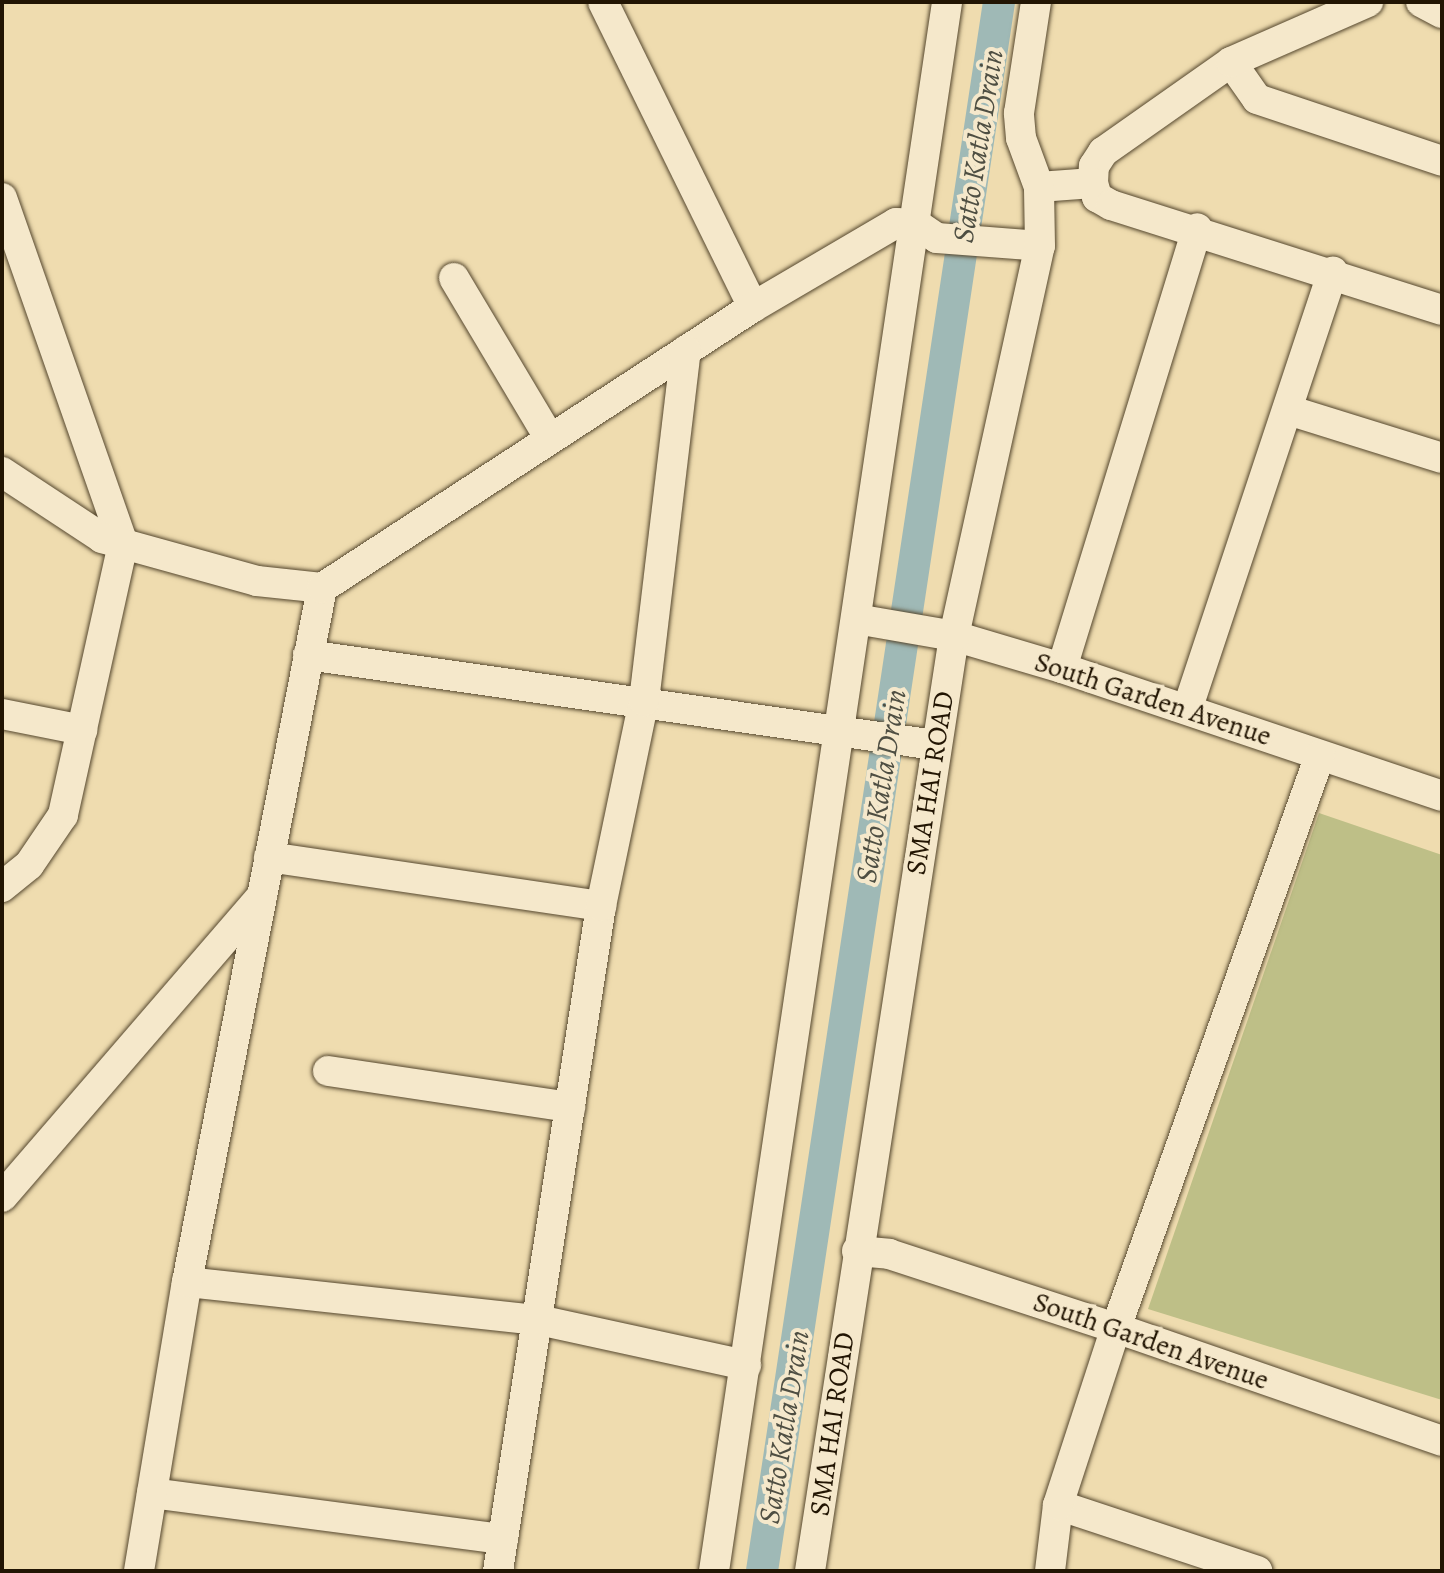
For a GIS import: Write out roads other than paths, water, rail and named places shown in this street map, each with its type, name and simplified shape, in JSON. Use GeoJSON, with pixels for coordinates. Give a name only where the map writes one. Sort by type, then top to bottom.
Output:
{"type":"FeatureCollection","features":[{"type":"Feature","properties":{"kind":"street"},"geometry":{"type":"LineString","coordinates":[[603,2],[753,307]]}},
{"type":"Feature","properties":{"kind":"street"},"geometry":{"type":"LineString","coordinates":[[714,1571],[926,231],[947,2]]}},
{"type":"Feature","properties":{"kind":"street","name":"SMA HAI ROAD"},"geometry":{"type":"LineString","coordinates":[[810,1571],[942,634],[1040,246],[1039,187],[1021,138],[1019,113],[1036,2]]}},
{"type":"Feature","properties":{"kind":"street"},"geometry":{"type":"LineString","coordinates":[[1368,2],[1231,62],[1103,152],[1094,166],[1093,183],[1097,197],[1111,205],[1197,228],[1442,310]]}},
{"type":"Feature","properties":{"kind":"street"},"geometry":{"type":"LineString","coordinates":[[1421,2],[1442,13]]}},
{"type":"Feature","properties":{"kind":"street"},"geometry":{"type":"LineString","coordinates":[[1231,62],[1257,99],[1442,161]]}},
{"type":"Feature","properties":{"kind":"street"},"geometry":{"type":"LineString","coordinates":[[1039,187],[1093,183]]}},
{"type":"Feature","properties":{"kind":"street"},"geometry":{"type":"LineString","coordinates":[[2,198],[123,544],[63,815],[29,865],[2,887]]}},
{"type":"Feature","properties":{"kind":"street"},"geometry":{"type":"LineString","coordinates":[[6,477],[81,527],[123,544],[257,581],[322,588],[753,307],[896,223],[926,231],[1040,246]]}},
{"type":"Feature","properties":{"kind":"street"},"geometry":{"type":"LineString","coordinates":[[1062,668],[1197,228]]}},
{"type":"Feature","properties":{"kind":"street"},"geometry":{"type":"LineString","coordinates":[[1188,707],[1333,272]]}},
{"type":"Feature","properties":{"kind":"street"},"geometry":{"type":"LineString","coordinates":[[454,278],[550,439]]}},
{"type":"Feature","properties":{"kind":"street"},"geometry":{"type":"LineString","coordinates":[[498,1571],[601,906],[644,701],[686,351]]}},
{"type":"Feature","properties":{"kind":"street"},"geometry":{"type":"LineString","coordinates":[[1288,410],[1442,458]]}},
{"type":"Feature","properties":{"kind":"street"},"geometry":{"type":"LineString","coordinates":[[139,1571],[187,1282],[322,588]]}},
{"type":"Feature","properties":{"kind":"street","name":"South Garden Avenue"},"geometry":{"type":"LineString","coordinates":[[863,621],[942,634],[1062,668],[1188,707],[1442,796]]}},
{"type":"Feature","properties":{"kind":"street"},"geometry":{"type":"LineString","coordinates":[[308,655],[926,744]]}},
{"type":"Feature","properties":{"kind":"street"},"geometry":{"type":"LineString","coordinates":[[2,714],[82,730]]}},
{"type":"Feature","properties":{"kind":"street"},"geometry":{"type":"LineString","coordinates":[[1050,1571],[1058,1505],[1116,1328],[1320,755]]}},
{"type":"Feature","properties":{"kind":"street"},"geometry":{"type":"LineString","coordinates":[[269,857],[601,906]]}},
{"type":"Feature","properties":{"kind":"street"},"geometry":{"type":"LineString","coordinates":[[2,1197],[264,894]]}},
{"type":"Feature","properties":{"kind":"street"},"geometry":{"type":"LineString","coordinates":[[328,1071],[570,1107]]}},
{"type":"Feature","properties":{"kind":"street","name":"South Garden Avenue"},"geometry":{"type":"LineString","coordinates":[[857,1251],[889,1254],[1116,1328],[1442,1441]]}},
{"type":"Feature","properties":{"kind":"street"},"geometry":{"type":"LineString","coordinates":[[187,1282],[539,1320],[746,1365]]}},
{"type":"Feature","properties":{"kind":"street"},"geometry":{"type":"LineString","coordinates":[[152,1493],[503,1539]]}},
{"type":"Feature","properties":{"kind":"street"},"geometry":{"type":"LineString","coordinates":[[1058,1505],[1257,1571]]}},
{"type":"Feature","properties":{"kind":"waterway","name":"Satto Katla Drain"},"geometry":{"type":"LineString","coordinates":[[762,1571],[999,2]]}}]}
